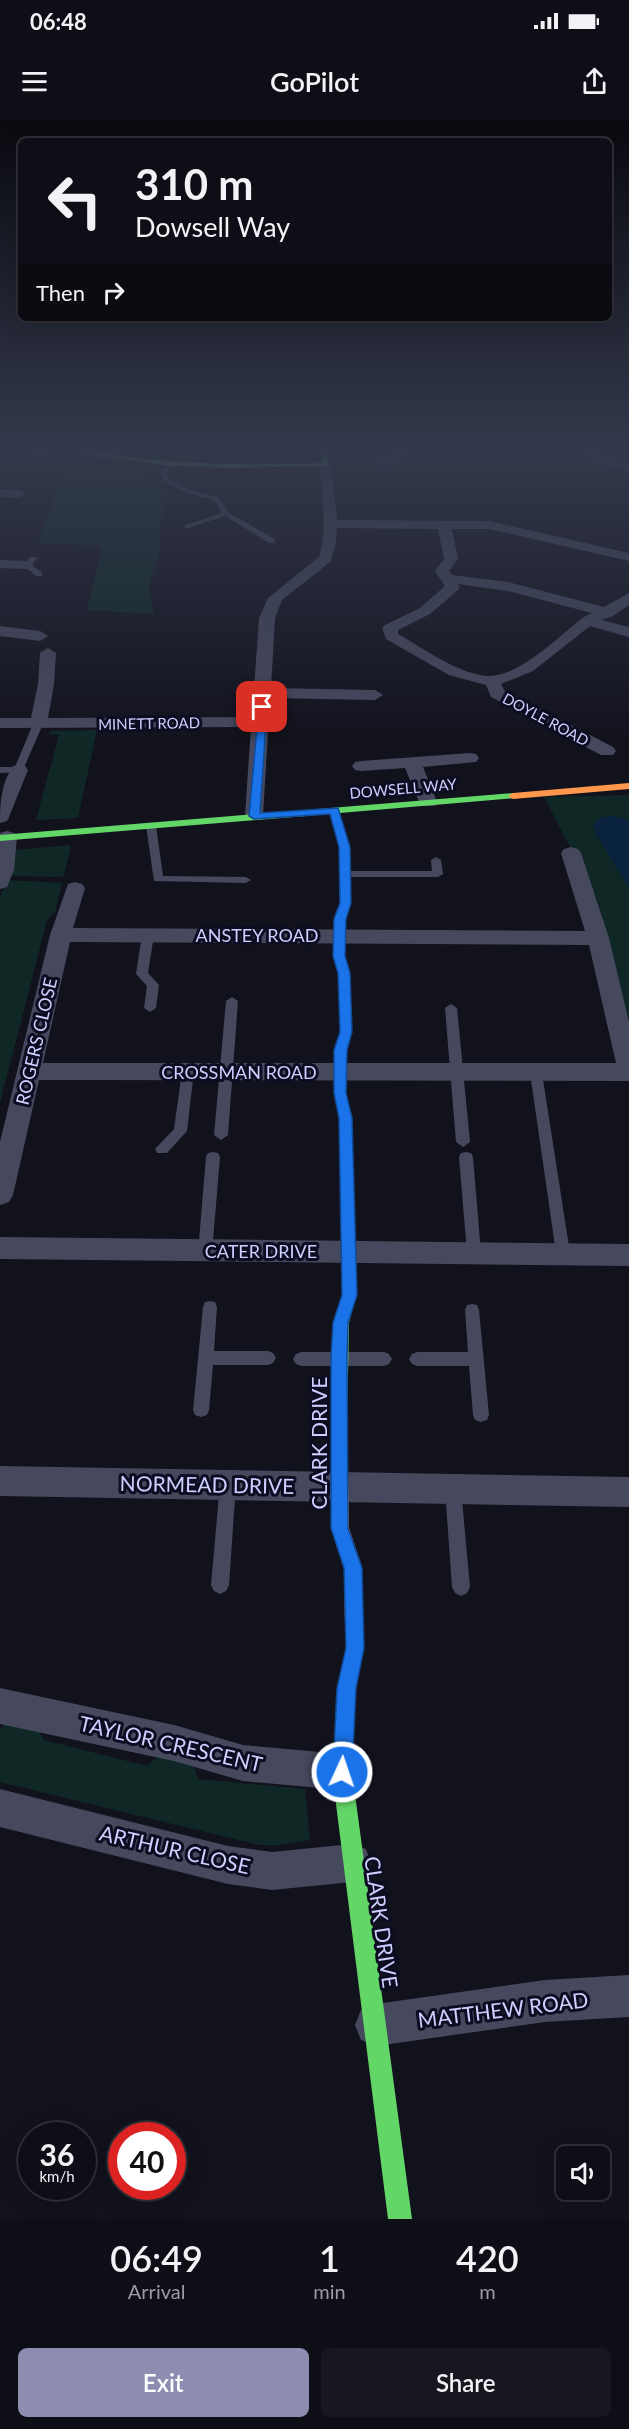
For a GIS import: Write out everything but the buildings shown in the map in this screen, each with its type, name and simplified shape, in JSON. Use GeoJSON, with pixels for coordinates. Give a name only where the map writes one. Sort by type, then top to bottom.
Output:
{"type":"FeatureCollection","features":[{"type":"Feature","properties":{"kind":"street"},"geometry":{"type":"LineString","coordinates":[[254,816],[268,612],[275,598],[325,559],[329,545]]}},
{"type":"Feature","properties":{"kind":"street","name":"DOYLE ROAD"},"geometry":{"type":"LineString","coordinates":[[448,545],[451,559],[442,571],[453,587],[425,611],[390,628],[392,636],[464,675],[478,680],[492,681],[508,677],[530,665],[587,621],[608,614],[629,597]]}},
{"type":"Feature","properties":{"kind":"street"},"geometry":{"type":"LineString","coordinates":[[576,545],[629,557]]}},
{"type":"Feature","properties":{"kind":"street"},"geometry":{"type":"LineString","coordinates":[[0,564],[31,561]]}},
{"type":"Feature","properties":{"kind":"street"},"geometry":{"type":"LineString","coordinates":[[447,579],[464,579],[508,587],[608,614]]}},
{"type":"Feature","properties":{"kind":"street"},"geometry":{"type":"LineString","coordinates":[[587,621],[629,632]]}},
{"type":"Feature","properties":{"kind":"street"},"geometry":{"type":"LineString","coordinates":[[0,631],[40,636]]}},
{"type":"Feature","properties":{"kind":"street"},"geometry":{"type":"LineString","coordinates":[[38,724],[46,684],[48,653]]}},
{"type":"Feature","properties":{"kind":"street","name":"DOYLE ROAD"},"geometry":{"type":"LineString","coordinates":[[492,681],[497,693],[607,751]]}},
{"type":"Feature","properties":{"kind":"street"},"geometry":{"type":"LineString","coordinates":[[263,693],[375,695]]}},
{"type":"Feature","properties":{"kind":"street","name":"MINETT ROAD"},"geometry":{"type":"LineString","coordinates":[[0,723],[261,722]]}},
{"type":"Feature","properties":{"kind":"street"},"geometry":{"type":"LineString","coordinates":[[361,766],[470,758]]}},
{"type":"Feature","properties":{"kind":"street"},"geometry":{"type":"LineString","coordinates":[[412,762],[428,802]]}},
{"type":"Feature","properties":{"kind":"street"},"geometry":{"type":"LineString","coordinates":[[0,817],[19,770]]}},
{"type":"Feature","properties":{"kind":"street","name":"DOWSELL WAY"},"geometry":{"type":"LineString","coordinates":[[3,837],[629,786]]}},
{"type":"Feature","properties":{"kind":"street","name":"CLARK DRIVE"},"geometry":{"type":"LineString","coordinates":[[334,810],[345,847],[345,903],[340,919],[339,956],[344,973],[346,1032],[340,1050],[340,1093],[346,1118],[350,1295],[340,1323],[340,1528],[353,1568],[355,1648],[347,1688],[342,1772],[400,2219]]}},
{"type":"Feature","properties":{"kind":"street"},"geometry":{"type":"LineString","coordinates":[[0,883],[4,870],[3,837]]}},
{"type":"Feature","properties":{"kind":"street"},"geometry":{"type":"LineString","coordinates":[[571,853],[598,938],[629,1071]]}},
{"type":"Feature","properties":{"kind":"street","name":"ROGERS CLOSE"},"geometry":{"type":"LineString","coordinates":[[0,1196],[61,935],[75,888]]}},
{"type":"Feature","properties":{"kind":"street","name":"ANSTEY ROAD"},"geometry":{"type":"LineString","coordinates":[[61,935],[598,938]]}},
{"type":"Feature","properties":{"kind":"street","name":"CROSSMAN ROAD"},"geometry":{"type":"LineString","coordinates":[[29,1071],[536,1073],[629,1071]]}},
{"type":"Feature","properties":{"kind":"street","name":"CATER DRIVE"},"geometry":{"type":"LineString","coordinates":[[0,1248],[629,1255]]}},
{"type":"Feature","properties":{"kind":"street","name":"NORMEAD DRIVE"},"geometry":{"type":"LineString","coordinates":[[0,1481],[629,1492]]}},
{"type":"Feature","properties":{"kind":"street","name":"TAYLOR CRESCENT"},"geometry":{"type":"LineString","coordinates":[[0,1706],[174,1743],[243,1763],[342,1772]]}},
{"type":"Feature","properties":{"kind":"street","name":"ARTHUR CLOSE"},"geometry":{"type":"LineString","coordinates":[[0,1808],[228,1865],[272,1870],[352,1863]]}},
{"type":"Feature","properties":{"kind":"street","name":"MATTHEW ROAD"},"geometry":{"type":"LineString","coordinates":[[376,2025],[545,2001],[629,1996]]}},
{"type":"Feature","properties":{"kind":"lane"},"geometry":{"type":"LineString","coordinates":[[31,561],[39,574]]}},
{"type":"Feature","properties":{"kind":"lane"},"geometry":{"type":"LineString","coordinates":[[0,770],[19,770],[38,724]]}},
{"type":"Feature","properties":{"kind":"lane"},"geometry":{"type":"LineString","coordinates":[[151,826],[158,879],[246,880]]}},
{"type":"Feature","properties":{"kind":"lane"},"geometry":{"type":"LineString","coordinates":[[345,874],[438,874],[436,860]]}},
{"type":"Feature","properties":{"kind":"lane"},"geometry":{"type":"LineString","coordinates":[[148,935],[142,974],[153,985],[150,1008]]}},
{"type":"Feature","properties":{"kind":"lane"},"geometry":{"type":"LineString","coordinates":[[221,1135],[232,1001]]}},
{"type":"Feature","properties":{"kind":"lane"},"geometry":{"type":"LineString","coordinates":[[451,1008],[463,1142]]}},
{"type":"Feature","properties":{"kind":"lane"},"geometry":{"type":"LineString","coordinates":[[162,1149],[180,1131],[188,1071]]}},
{"type":"Feature","properties":{"kind":"lane"},"geometry":{"type":"LineString","coordinates":[[536,1073],[564,1253]]}},
{"type":"Feature","properties":{"kind":"lane"},"geometry":{"type":"LineString","coordinates":[[205,1252],[213,1157]]}},
{"type":"Feature","properties":{"kind":"lane"},"geometry":{"type":"LineString","coordinates":[[466,1157],[474,1252]]}},
{"type":"Feature","properties":{"kind":"lane"},"geometry":{"type":"LineString","coordinates":[[201,1410],[210,1307]]}},
{"type":"Feature","properties":{"kind":"lane"},"geometry":{"type":"LineString","coordinates":[[472,1311],[482,1415]]}},
{"type":"Feature","properties":{"kind":"lane"},"geometry":{"type":"LineString","coordinates":[[206,1358],[267,1358]]}},
{"type":"Feature","properties":{"kind":"lane"},"geometry":{"type":"LineString","coordinates":[[301,1359],[384,1359]]}},
{"type":"Feature","properties":{"kind":"lane"},"geometry":{"type":"LineString","coordinates":[[417,1359],[477,1359]]}},
{"type":"Feature","properties":{"kind":"lane"},"geometry":{"type":"LineString","coordinates":[[220,1585],[228,1484]]}},
{"type":"Feature","properties":{"kind":"lane"},"geometry":{"type":"LineString","coordinates":[[453,1489],[460,1587]]}},
{"type":"Feature","properties":{"kind":"green space"},"geometry":{"type":"Polygon","coordinates":[[[80,545],[161,545],[149,585],[154,614],[87,610],[102,546],[80,545]]]}},
{"type":"Feature","properties":{"kind":"green space"},"geometry":{"type":"Polygon","coordinates":[[[97,730],[78,818],[36,820],[59,735],[49,734],[50,731],[97,730]]]}},
{"type":"Feature","properties":{"kind":"green space"},"geometry":{"type":"Polygon","coordinates":[[[629,795],[629,1027],[597,899],[544,797],[629,795]]]}},
{"type":"Feature","properties":{"kind":"green space"},"geometry":{"type":"Polygon","coordinates":[[[71,845],[64,876],[9,876],[15,850],[71,845]]]}},
{"type":"Feature","properties":{"kind":"green space"},"geometry":{"type":"Polygon","coordinates":[[[7,880],[62,883],[55,912],[47,920],[0,1103],[0,897],[7,880]]]}},
{"type":"Feature","properties":{"kind":"green space"},"geometry":{"type":"Polygon","coordinates":[[[10,1720],[36,1726],[44,1740],[147,1766],[157,1757],[193,1763],[198,1779],[305,1789],[310,1840],[281,1845],[259,1845],[0,1782],[0,1729],[10,1720]]]}},
{"type":"Feature","properties":{"kind":"water"},"geometry":{"type":"Polygon","coordinates":[[[614,816],[629,820],[629,888],[596,834],[593,825],[600,818],[614,816]]]}},
{"type":"Feature","properties":{"kind":"traffic: fast"},"geometry":{"type":"LineString","coordinates":[[0,838],[513,796]]}},
{"type":"Feature","properties":{"kind":"traffic: fast"},"geometry":{"type":"LineString","coordinates":[[334,810],[344,847],[345,904],[340,919],[339,956],[344,973],[346,1032],[340,1050],[340,1093],[346,1118],[349,1295],[341,1323],[339,1432]]}},
{"type":"Feature","properties":{"kind":"traffic: fast"},"geometry":{"type":"LineString","coordinates":[[354,1624],[355,1648],[347,1688],[342,1772],[400,2219]]}},
{"type":"Feature","properties":{"kind":"traffic: slow"},"geometry":{"type":"LineString","coordinates":[[513,796],[629,786]]}},
{"type":"Feature","properties":{"kind":"traffic: slow"},"geometry":{"type":"LineString","coordinates":[[339,1432],[340,1528],[353,1568],[354,1624]]}},
{"type":"Feature","properties":{"kind":"route"},"geometry":{"type":"LineString","coordinates":[[262,707],[254,816],[334,810],[345,847],[345,903],[340,919],[339,956],[344,973],[346,1032],[340,1050],[340,1093],[346,1118],[350,1295],[340,1323],[340,1528],[353,1568],[355,1648],[347,1688],[342,1772]]}}]}
